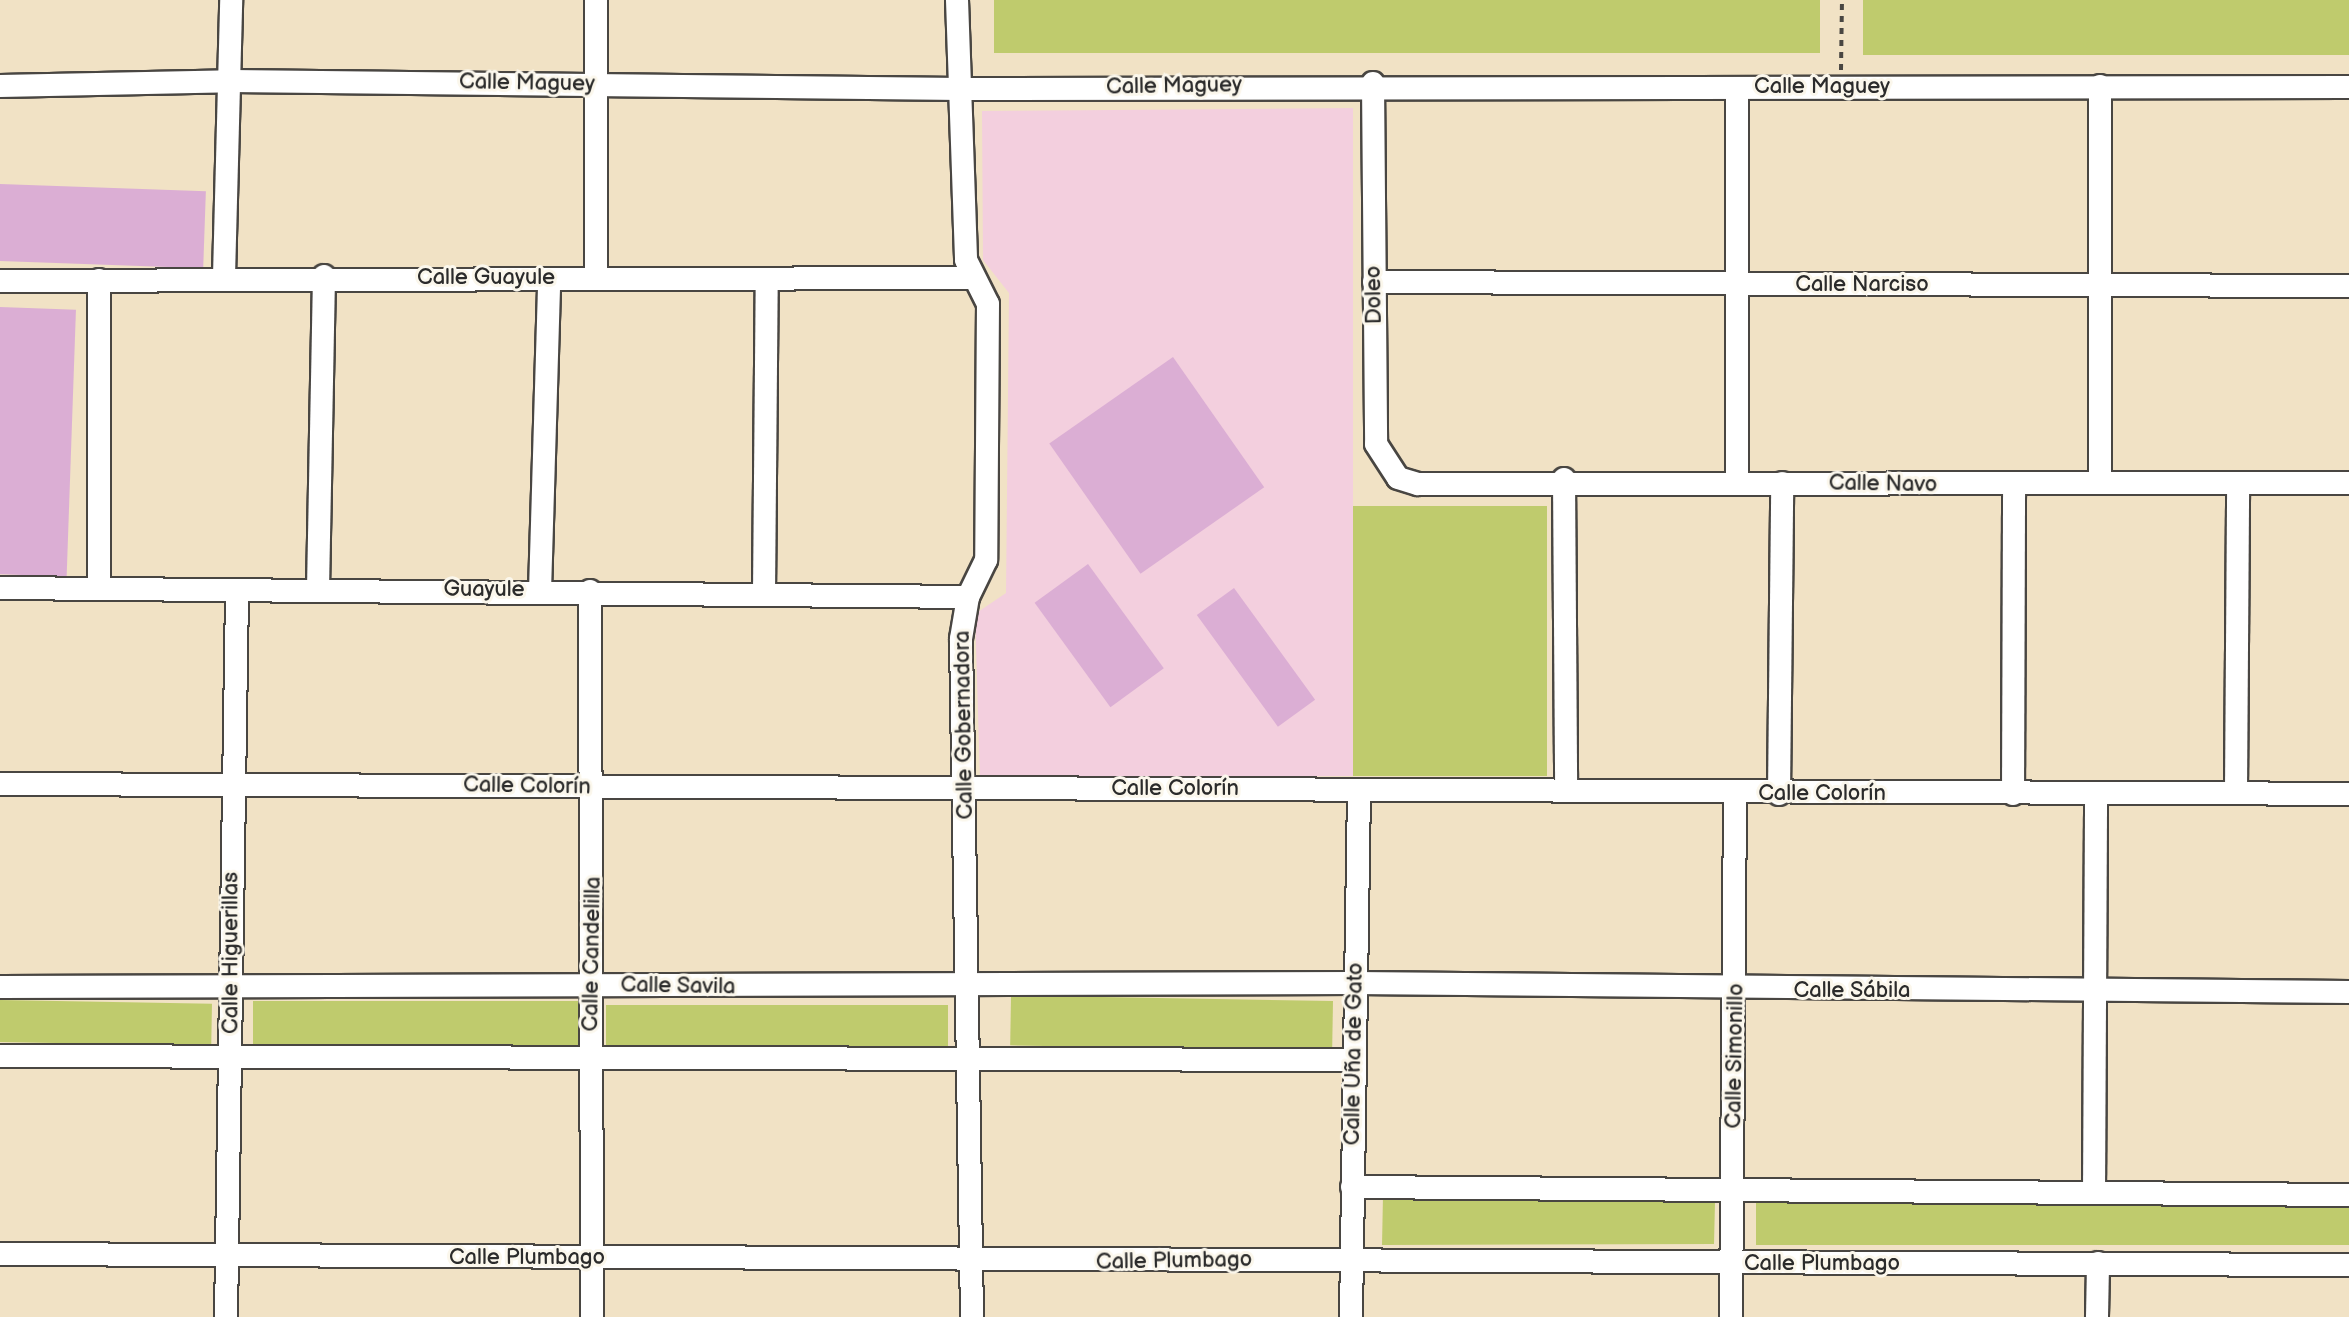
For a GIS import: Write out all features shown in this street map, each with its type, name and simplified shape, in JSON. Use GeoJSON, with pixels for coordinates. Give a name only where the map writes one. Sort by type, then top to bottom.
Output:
{"type":"FeatureCollection","features":[{"type":"Feature","properties":{"kind":"street"},"geometry":{"type":"LineString","coordinates":[[224,276],[231,0]]}},
{"type":"Feature","properties":{"kind":"street"},"geometry":{"type":"LineString","coordinates":[[596,0],[596,277]]}},
{"type":"Feature","properties":{"kind":"street","name":"Calle Gobernadora"},"geometry":{"type":"LineString","coordinates":[[957,0],[966,260],[988,304],[986,560],[968,597],[961,639],[973,1054],[972,1317]]}},
{"type":"Feature","properties":{"kind":"street","name":"Calle Maguey"},"geometry":{"type":"LineString","coordinates":[[0,86],[231,81],[961,89],[1373,83],[1737,88],[2349,87]]}},
{"type":"Feature","properties":{"kind":"street","name":"Doleo"},"geometry":{"type":"LineString","coordinates":[[1373,83],[1376,444],[1382,463],[1418,484]]}},
{"type":"Feature","properties":{"kind":"street"},"geometry":{"type":"LineString","coordinates":[[2100,86],[2100,480]]}},
{"type":"Feature","properties":{"kind":"street"},"geometry":{"type":"LineString","coordinates":[[1737,88],[1740,284],[1737,481]]}},
{"type":"Feature","properties":{"kind":"street","name":"Calle Guayule"},"geometry":{"type":"LineString","coordinates":[[0,281],[224,276],[973,278]]}},
{"type":"Feature","properties":{"kind":"street"},"geometry":{"type":"LineString","coordinates":[[318,589],[324,276]]}},
{"type":"Feature","properties":{"kind":"street"},"geometry":{"type":"LineString","coordinates":[[540,591],[549,279]]}},
{"type":"Feature","properties":{"kind":"street"},"geometry":{"type":"LineString","coordinates":[[764,594],[767,279]]}},
{"type":"Feature","properties":{"kind":"street"},"geometry":{"type":"LineString","coordinates":[[99,280],[99,588]]}},
{"type":"Feature","properties":{"kind":"street","name":"Calle Narciso"},"geometry":{"type":"LineString","coordinates":[[1374,282],[1740,284],[2102,291],[2349,286]]}},
{"type":"Feature","properties":{"kind":"street"},"geometry":{"type":"LineString","coordinates":[[1564,479],[1566,791]]}},
{"type":"Feature","properties":{"kind":"street","name":"Calle Navo"},"geometry":{"type":"LineString","coordinates":[[1418,484],[1564,479],[2014,485],[2100,480],[2349,483]]}},
{"type":"Feature","properties":{"kind":"street"},"geometry":{"type":"LineString","coordinates":[[1779,794],[1782,483]]}},
{"type":"Feature","properties":{"kind":"street"},"geometry":{"type":"LineString","coordinates":[[2236,791],[2238,483]]}},
{"type":"Feature","properties":{"kind":"street"},"geometry":{"type":"LineString","coordinates":[[2013,794],[2014,485]]}},
{"type":"Feature","properties":{"kind":"street","name":"Guayule"},"geometry":{"type":"LineString","coordinates":[[0,588],[590,591],[968,597]]}},
{"type":"Feature","properties":{"kind":"street","name":"Calle Higuerillas"},"geometry":{"type":"LineString","coordinates":[[226,1317],[231,1058],[230,780],[237,590]]}},
{"type":"Feature","properties":{"kind":"street","name":"Calle Candelilla"},"geometry":{"type":"LineString","coordinates":[[590,591],[595,787],[590,1057],[592,1317]]}},
{"type":"Feature","properties":{"kind":"street","name":"Calle Colorín"},"geometry":{"type":"LineString","coordinates":[[0,784],[230,780],[595,787],[1566,791],[1735,796],[2236,791],[2349,794]]}},
{"type":"Feature","properties":{"kind":"street","name":"Calle Uña de Gato"},"geometry":{"type":"LineString","coordinates":[[1351,1317],[1359,790]]}},
{"type":"Feature","properties":{"kind":"street"},"geometry":{"type":"LineString","coordinates":[[2094,1193],[2096,794]]}},
{"type":"Feature","properties":{"kind":"street","name":"Calle Simonillo"},"geometry":{"type":"LineString","coordinates":[[1731,1317],[1737,991],[1735,796]]}},
{"type":"Feature","properties":{"kind":"street","name":"Calle Savila"},"geometry":{"type":"LineString","coordinates":[[0,987],[592,985],[971,988],[1355,983]]}},
{"type":"Feature","properties":{"kind":"street","name":"Calle Sábila"},"geometry":{"type":"LineString","coordinates":[[1355,983],[1737,991],[2349,992]]}},
{"type":"Feature","properties":{"kind":"street"},"geometry":{"type":"LineString","coordinates":[[0,1056],[231,1058],[973,1054],[1354,1060]]}},
{"type":"Feature","properties":{"kind":"street"},"geometry":{"type":"LineString","coordinates":[[1352,1187],[2349,1195]]}},
{"type":"Feature","properties":{"kind":"street","name":"Calle Plumbago"},"geometry":{"type":"LineString","coordinates":[[0,1254],[2349,1265]]}},
{"type":"Feature","properties":{"kind":"street"},"geometry":{"type":"LineString","coordinates":[[2097,1317],[2098,1263]]}},
{"type":"Feature","properties":{"kind":"path"},"geometry":{"type":"LineString","coordinates":[[1840,87],[1842,0]]}},
{"type":"Feature","properties":{"kind":"shaded area"},"geometry":{"type":"Polygon","coordinates":[[[1353,108],[1353,776],[980,778],[975,614],[1006,593],[1009,293],[983,260],[982,111],[1353,108]]]}},
{"type":"Feature","properties":{"kind":"green space"},"geometry":{"type":"Polygon","coordinates":[[[994,0],[1820,0],[1820,53],[994,53],[994,0]]]}},
{"type":"Feature","properties":{"kind":"green space"},"geometry":{"type":"Polygon","coordinates":[[[1863,0],[2349,0],[2349,55],[1863,55],[1863,0]]]}},
{"type":"Feature","properties":{"kind":"green space"},"geometry":{"type":"Polygon","coordinates":[[[1353,506],[1547,506],[1547,776],[1353,776],[1353,506]]]}},
{"type":"Feature","properties":{"kind":"green space"},"geometry":{"type":"Polygon","coordinates":[[[1011,995],[1333,1001],[1332,1051],[1010,1045],[1011,995]]]}},
{"type":"Feature","properties":{"kind":"green space"},"geometry":{"type":"Polygon","coordinates":[[[0,1000],[212,1004],[211,1046],[0,1042],[0,1000]]]}},
{"type":"Feature","properties":{"kind":"green space"},"geometry":{"type":"Polygon","coordinates":[[[253,1001],[582,1001],[582,1045],[253,1045],[253,1001]]]}},
{"type":"Feature","properties":{"kind":"green space"},"geometry":{"type":"Polygon","coordinates":[[[606,1005],[948,1005],[948,1049],[606,1049],[606,1005]]]}},
{"type":"Feature","properties":{"kind":"green space"},"geometry":{"type":"Polygon","coordinates":[[[1383,1196],[1715,1202],[1714,1244],[1382,1245],[1383,1196]]]}},
{"type":"Feature","properties":{"kind":"green space"},"geometry":{"type":"Polygon","coordinates":[[[1756,1203],[2349,1203],[2349,1245],[1756,1245],[1756,1203]]]}},
{"type":"Feature","properties":{"kind":"building"},"geometry":{"type":"Polygon","coordinates":[[[0,184],[206,191],[203,268],[0,261],[0,184]]]}},
{"type":"Feature","properties":{"kind":"building"},"geometry":{"type":"Polygon","coordinates":[[[0,307],[76,310],[67,576],[0,574],[0,307]]]}},
{"type":"Feature","properties":{"kind":"building"},"geometry":{"type":"Polygon","coordinates":[[[1173,357],[1264,487],[1141,574],[1049,444],[1173,357]]]}},
{"type":"Feature","properties":{"kind":"building"},"geometry":{"type":"Polygon","coordinates":[[[1088,564],[1164,668],[1110,707],[1035,603],[1088,564]]]}},
{"type":"Feature","properties":{"kind":"building"},"geometry":{"type":"Polygon","coordinates":[[[1234,588],[1315,700],[1278,727],[1197,615],[1234,588]]]}}]}
